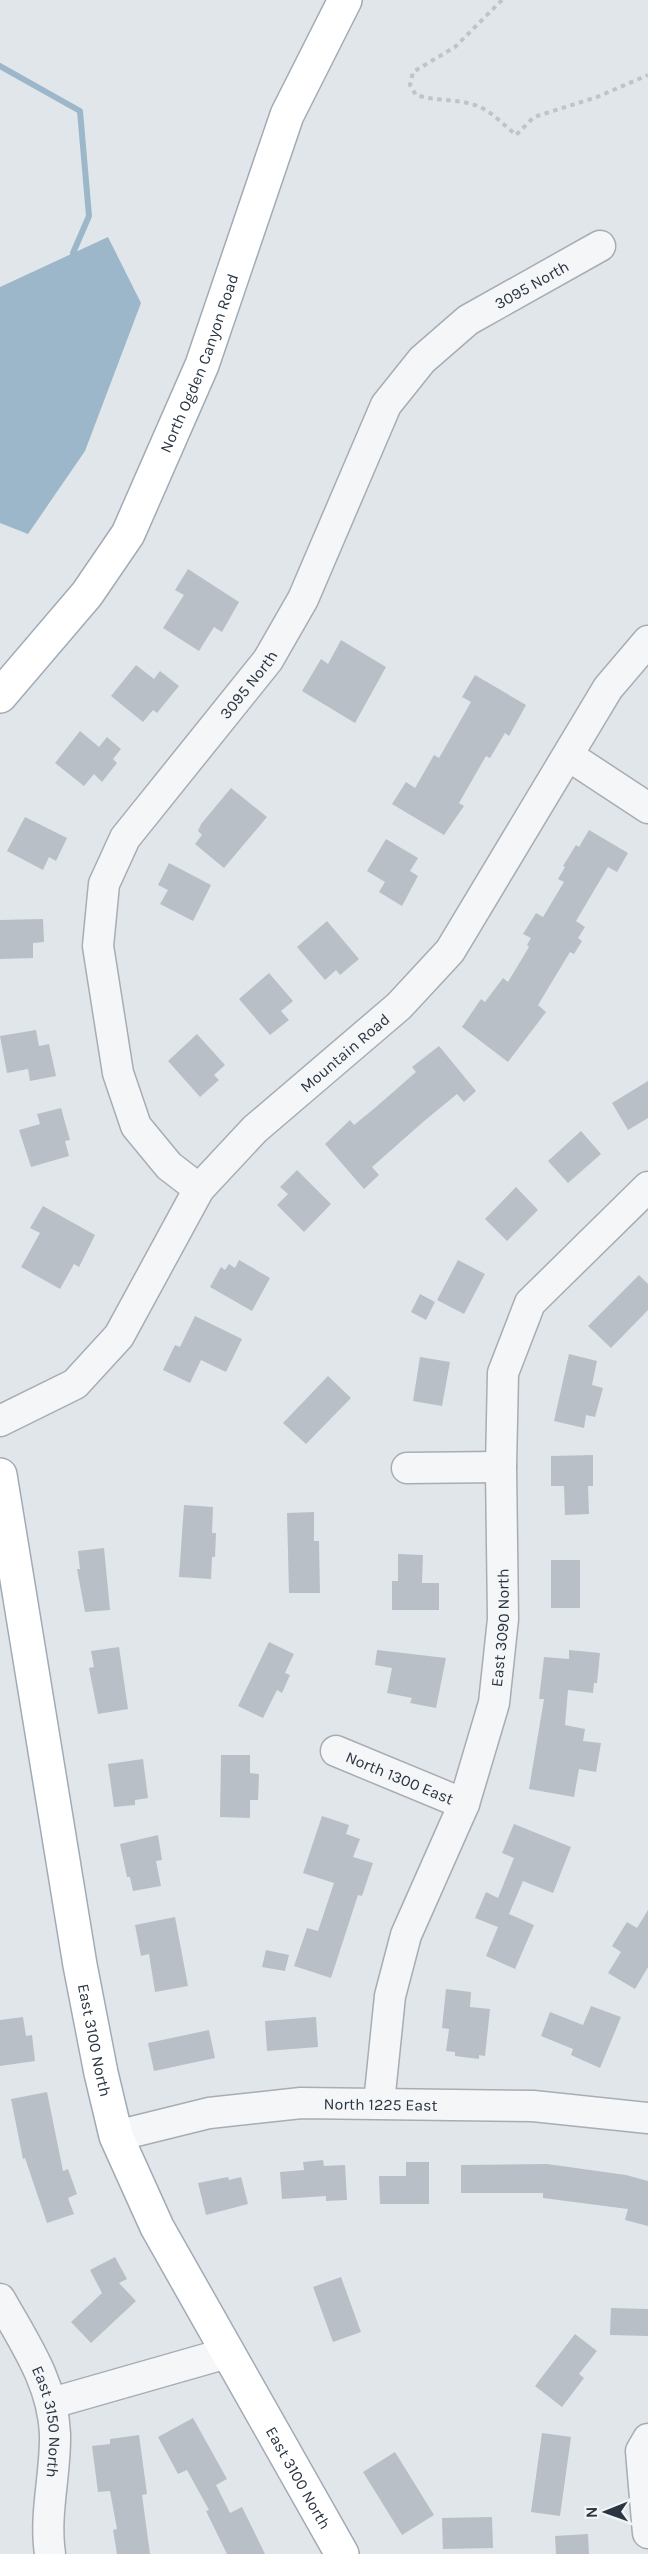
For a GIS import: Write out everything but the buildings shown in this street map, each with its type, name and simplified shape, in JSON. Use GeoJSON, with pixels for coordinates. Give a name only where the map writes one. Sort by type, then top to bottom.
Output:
{"type":"FeatureCollection","features":[{"type":"Feature","properties":{"kind":"main road","name":"North Ogden Canyon Road"},"geometry":{"type":"LineString","coordinates":[[0,696],[87,594],[128,534],[202,365],[287,115],[345,0]]}},
{"type":"Feature","properties":{"kind":"main road","name":"East 3100 North"},"geometry":{"type":"LineString","coordinates":[[0,1475],[72,1921],[101,2073],[116,2136],[158,2226],[227,2353],[342,2554]]}},
{"type":"Feature","properties":{"kind":"street","name":"3095 North"},"geometry":{"type":"LineString","coordinates":[[199,1189],[169,1166],[136,1126],[118,1073],[98,946],[104,884],[125,838],[268,660],[297,609],[386,405],[422,360],[468,320],[600,246]]}},
{"type":"Feature","properties":{"kind":"street","name":"Mountain Road"},"geometry":{"type":"LineString","coordinates":[[0,1421],[75,1384],[119,1336],[199,1189],[255,1129],[399,1006],[450,951],[608,688],[648,641]]}},
{"type":"Feature","properties":{"kind":"street"},"geometry":{"type":"LineString","coordinates":[[569,756],[648,808]]}},
{"type":"Feature","properties":{"kind":"street","name":"East 3090 North"},"geometry":{"type":"LineString","coordinates":[[379,2103],[390,1996],[406,1935],[464,1804],[494,1703],[503,1619],[501,1467],[503,1373],[530,1303],[648,1187]]}},
{"type":"Feature","properties":{"kind":"street"},"geometry":{"type":"LineString","coordinates":[[407,1468],[501,1467]]}},
{"type":"Feature","properties":{"kind":"street","name":"North 1300 East"},"geometry":{"type":"LineString","coordinates":[[336,1751],[464,1804]]}},
{"type":"Feature","properties":{"kind":"street","name":"North 1225 East"},"geometry":{"type":"LineString","coordinates":[[116,2136],[209,2113],[301,2103],[533,2106],[648,2118]]}},
{"type":"Feature","properties":{"kind":"street","name":"East 3150 North"},"geometry":{"type":"LineString","coordinates":[[0,2299],[40,2370],[52,2403],[55,2436],[48,2518],[50,2554]]}},
{"type":"Feature","properties":{"kind":"street"},"geometry":{"type":"LineString","coordinates":[[52,2403],[227,2353]]}},
{"type":"Feature","properties":{"kind":"street"},"geometry":{"type":"LineString","coordinates":[[648,2439],[641,2451],[648,2533]]}},
{"type":"Feature","properties":{"kind":"path"},"geometry":{"type":"LineString","coordinates":[[502,0],[455,47],[413,72],[410,84],[416,95],[432,100],[466,103],[482,108],[516,135],[534,117],[597,98],[648,75]]}},
{"type":"Feature","properties":{"kind":"water"},"geometry":{"type":"Polygon","coordinates":[[[108,237],[141,303],[85,451],[28,534],[0,523],[0,287],[108,237]]]}},
{"type":"Feature","properties":{"kind":"waterway"},"geometry":{"type":"LineString","coordinates":[[0,66],[80,111],[89,216],[73,253]]}}]}
